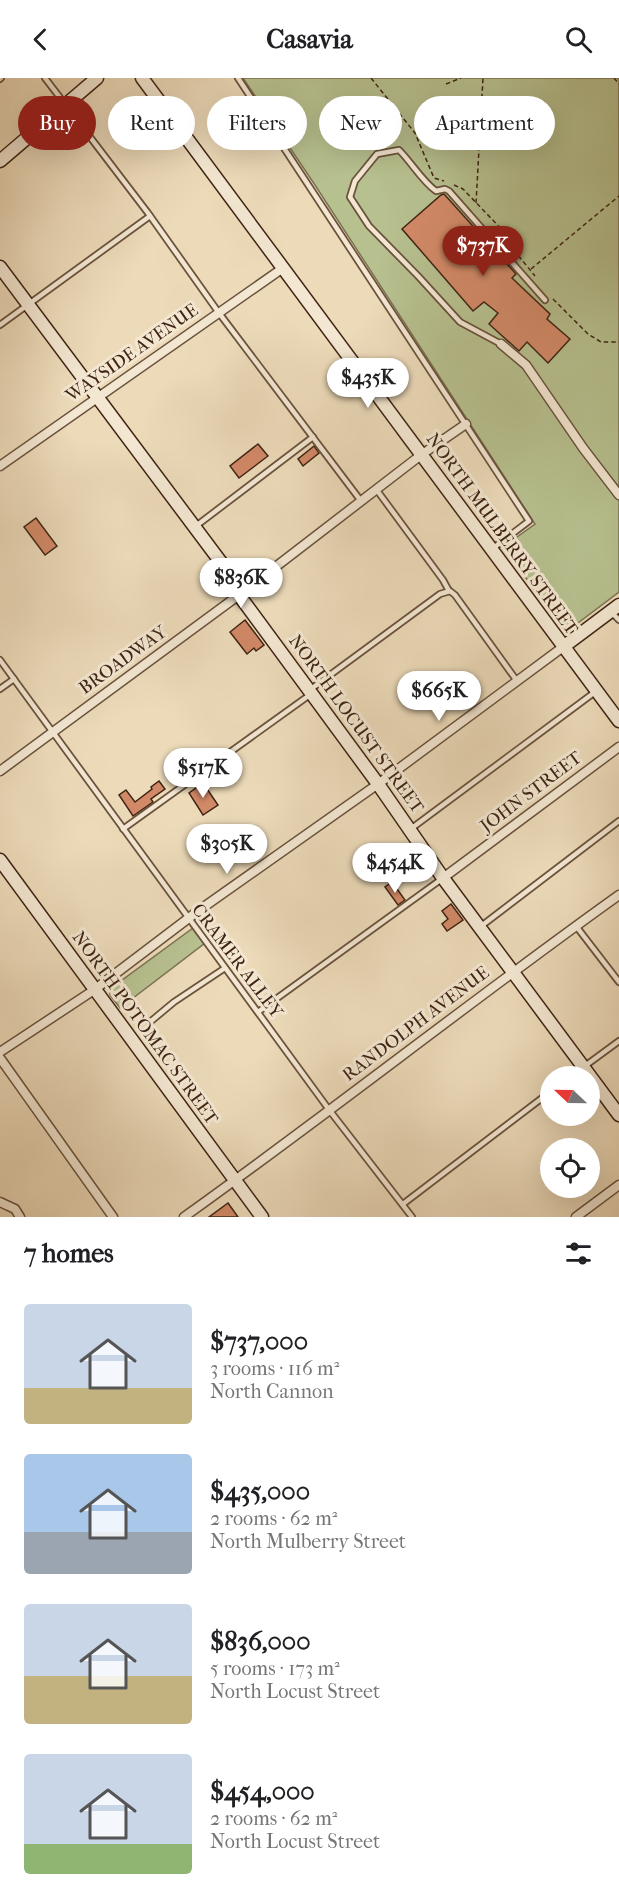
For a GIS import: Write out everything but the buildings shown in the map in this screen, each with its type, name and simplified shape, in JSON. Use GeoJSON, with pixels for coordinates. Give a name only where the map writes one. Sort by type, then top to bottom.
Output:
{"type":"FeatureCollection","features":[{"type":"Feature","properties":{"kind":"main road"},"geometry":{"type":"LineString","coordinates":[[76,96],[97,78]]}},
{"type":"Feature","properties":{"kind":"main road","name":"NORTH MULBERRY STREET"},"geometry":{"type":"LineString","coordinates":[[142,78],[619,721]]}},
{"type":"Feature","properties":{"kind":"main road"},"geometry":{"type":"LineString","coordinates":[[0,161],[18,145]]}},
{"type":"Feature","properties":{"kind":"main road","name":"NORTH LOCUST STREET"},"geometry":{"type":"LineString","coordinates":[[0,267],[226,569],[239,595],[378,784],[443,878],[582,1066]]}},
{"type":"Feature","properties":{"kind":"main road"},"geometry":{"type":"LineString","coordinates":[[563,647],[616,612]]}},
{"type":"Feature","properties":{"kind":"main road","name":"NORTH POTOMAC STREET"},"geometry":{"type":"LineString","coordinates":[[0,860],[262,1217]]}},
{"type":"Feature","properties":{"kind":"main road","name":"NORTH LOCUST STREET"},"geometry":{"type":"LineString","coordinates":[[600,1090],[619,1115]]}},
{"type":"Feature","properties":{"kind":"street","name":"WAYSIDE AVENUE"},"geometry":{"type":"LineString","coordinates":[[0,465],[283,268]]}},
{"type":"Feature","properties":{"kind":"street"},"geometry":{"type":"LineString","coordinates":[[501,344],[526,365],[583,448],[619,495]]}},
{"type":"Feature","properties":{"kind":"street","name":"BROADWAY"},"geometry":{"type":"LineString","coordinates":[[0,771],[239,595],[421,455],[466,424]]}},
{"type":"Feature","properties":{"kind":"street"},"geometry":{"type":"LineString","coordinates":[[0,1052],[94,990],[188,918],[378,784],[563,647]]}},
{"type":"Feature","properties":{"kind":"street","name":"JOHN STREET"},"geometry":{"type":"LineString","coordinates":[[443,878],[619,747]]}},
{"type":"Feature","properties":{"kind":"street","name":"RANDOLPH AVENUE"},"geometry":{"type":"LineString","coordinates":[[184,1217],[330,1111],[513,971],[619,896]]}},
{"type":"Feature","properties":{"kind":"street"},"geometry":{"type":"LineString","coordinates":[[0,1059],[113,1217]]}},
{"type":"Feature","properties":{"kind":"street"},"geometry":{"type":"LineString","coordinates":[[576,1217],[619,1185]]}},
{"type":"Feature","properties":{"kind":"street"},"geometry":{"type":"LineString","coordinates":[[0,1202],[15,1209],[20,1217]]}},
{"type":"Feature","properties":{"kind":"lane"},"geometry":{"type":"LineString","coordinates":[[45,78],[60,96]]}},
{"type":"Feature","properties":{"kind":"lane"},"geometry":{"type":"LineString","coordinates":[[238,78],[529,521],[491,550]]}},
{"type":"Feature","properties":{"kind":"lane"},"geometry":{"type":"LineString","coordinates":[[96,144],[219,313],[361,501]]}},
{"type":"Feature","properties":{"kind":"lane"},"geometry":{"type":"LineString","coordinates":[[501,344],[460,322],[369,226],[350,197],[355,181],[377,154],[399,150],[411,161],[429,186],[436,191],[449,190],[545,300]]}},
{"type":"Feature","properties":{"kind":"lane"},"geometry":{"type":"LineString","coordinates":[[0,325],[150,216]]}},
{"type":"Feature","properties":{"kind":"lane"},"geometry":{"type":"LineString","coordinates":[[194,527],[313,437]]}},
{"type":"Feature","properties":{"kind":"lane"},"geometry":{"type":"LineString","coordinates":[[376,489],[517,681]]}},
{"type":"Feature","properties":{"kind":"lane"},"geometry":{"type":"LineString","coordinates":[[123,829],[440,594],[449,591]]}},
{"type":"Feature","properties":{"kind":"lane","name":"CRAMER ALLEY"},"geometry":{"type":"LineString","coordinates":[[0,660],[330,1111],[412,1217]]}},
{"type":"Feature","properties":{"kind":"lane"},"geometry":{"type":"LineString","coordinates":[[0,689],[14,679]]}},
{"type":"Feature","properties":{"kind":"lane"},"geometry":{"type":"LineString","coordinates":[[409,830],[596,691]]}},
{"type":"Feature","properties":{"kind":"lane"},"geometry":{"type":"LineString","coordinates":[[480,927],[619,820]]}},
{"type":"Feature","properties":{"kind":"lane","name":"JOHN STREET"},"geometry":{"type":"LineString","coordinates":[[258,1012],[443,878]]}},
{"type":"Feature","properties":{"kind":"lane"},"geometry":{"type":"LineString","coordinates":[[576,926],[619,982]]}},
{"type":"Feature","properties":{"kind":"lane"},"geometry":{"type":"LineString","coordinates":[[150,1022],[174,1002],[225,968]]}},
{"type":"Feature","properties":{"kind":"lane"},"geometry":{"type":"LineString","coordinates":[[584,1066],[619,1041]]}},
{"type":"Feature","properties":{"kind":"lane"},"geometry":{"type":"LineString","coordinates":[[403,1204],[540,1100]]}},
{"type":"Feature","properties":{"kind":"path"},"geometry":{"type":"LineString","coordinates":[[371,78],[415,133],[434,178],[463,189],[510,238],[517,254],[535,276]]}},
{"type":"Feature","properties":{"kind":"path"},"geometry":{"type":"LineString","coordinates":[[446,84],[461,78]]}},
{"type":"Feature","properties":{"kind":"path"},"geometry":{"type":"LineString","coordinates":[[476,203],[483,78]]}},
{"type":"Feature","properties":{"kind":"path"},"geometry":{"type":"LineString","coordinates":[[614,78],[619,84]]}},
{"type":"Feature","properties":{"kind":"path"},"geometry":{"type":"LineString","coordinates":[[530,269],[619,196]]}},
{"type":"Feature","properties":{"kind":"path"},"geometry":{"type":"LineString","coordinates":[[552,298],[588,334],[601,342],[619,342]]}},
{"type":"Feature","properties":{"kind":"green space"},"geometry":{"type":"Polygon","coordinates":[[[243,78],[619,78],[619,592],[566,632],[503,547],[535,524],[291,150],[307,150],[307,96],[255,96],[243,78]]]}},
{"type":"Feature","properties":{"kind":"green space"},"geometry":{"type":"Polygon","coordinates":[[[193,928],[205,943],[120,1008],[110,995],[110,989],[193,928]]]}}]}
